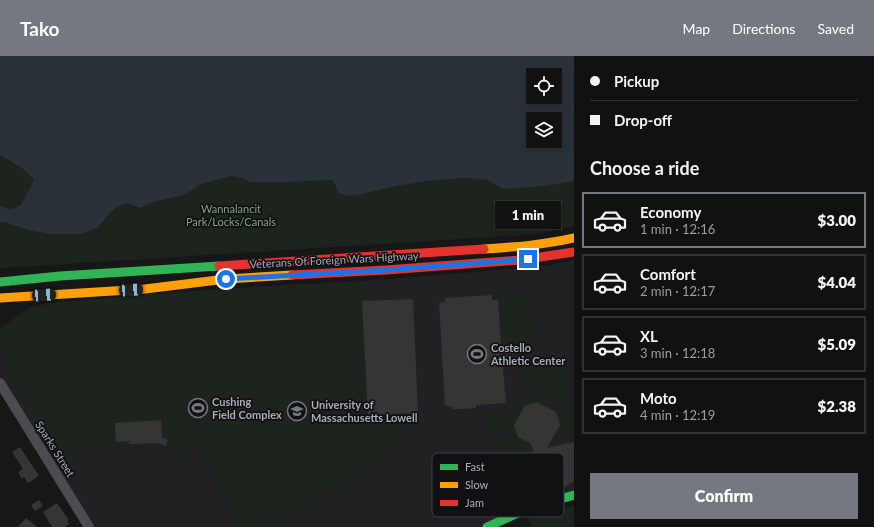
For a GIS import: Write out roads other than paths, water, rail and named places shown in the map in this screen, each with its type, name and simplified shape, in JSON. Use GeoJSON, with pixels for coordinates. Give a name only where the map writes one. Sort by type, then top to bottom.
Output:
{"type":"FeatureCollection","features":[{"type":"Feature","properties":{"kind":"main road","name":"Veterans Of Foreign Wars Highway"},"geometry":{"type":"LineString","coordinates":[[0,282],[67,276],[522,247],[574,238]]}},
{"type":"Feature","properties":{"kind":"main road","name":"Veterans Of Foreign Wars Highway"},"geometry":{"type":"LineString","coordinates":[[0,298],[145,289],[226,279],[520,260],[574,252]]}},
{"type":"Feature","properties":{"kind":"main road"},"geometry":{"type":"LineString","coordinates":[[564,498],[574,495]]}},
{"type":"Feature","properties":{"kind":"main road"},"geometry":{"type":"LineString","coordinates":[[487,527],[510,517]]}},
{"type":"Feature","properties":{"kind":"street","name":"Sparks Street"},"geometry":{"type":"LineString","coordinates":[[0,383],[89,527]]}},
{"type":"Feature","properties":{"kind":"place","name":"Costello Athletic Center"},"geometry":{"type":"Point","coordinates":[477,354]}},
{"type":"Feature","properties":{"kind":"place","name":"Cushing Field Complex"},"geometry":{"type":"Point","coordinates":[198,408]}},
{"type":"Feature","properties":{"kind":"place","name":"University of Massachusetts Lowell"},"geometry":{"type":"Point","coordinates":[297,411]}},
{"type":"Feature","properties":{"kind":"park label","name":"Wannalancit Park/Locks/Canals"},"geometry":{"type":"Point","coordinates":[231,215]}}]}
